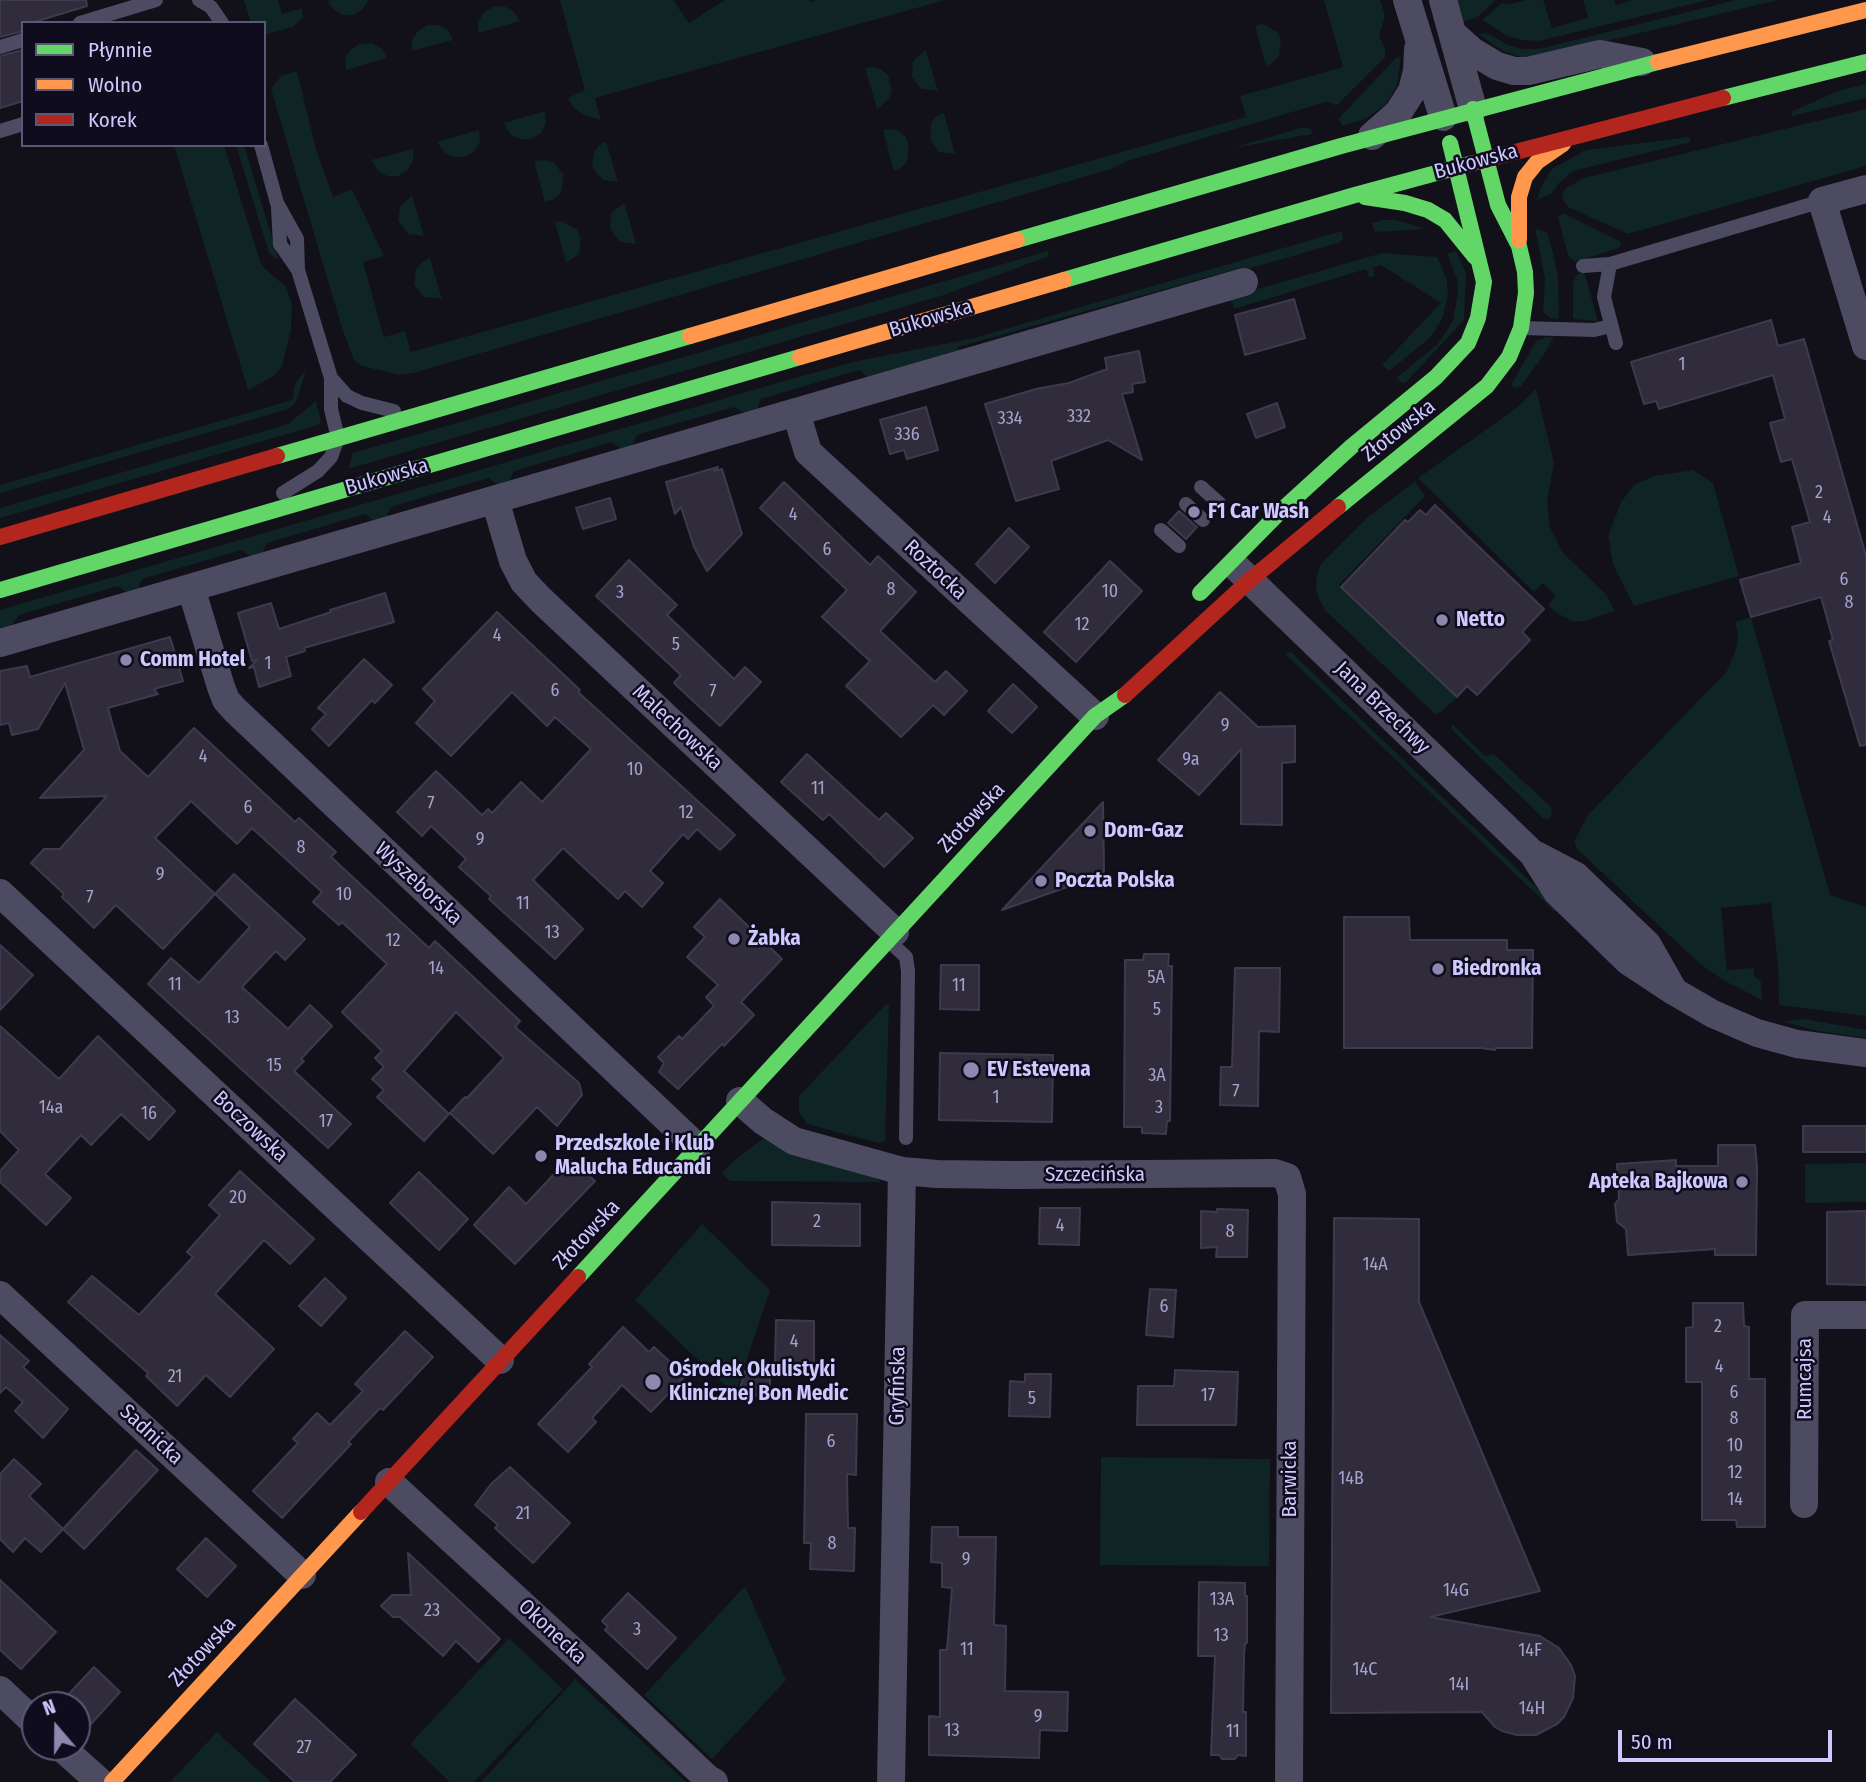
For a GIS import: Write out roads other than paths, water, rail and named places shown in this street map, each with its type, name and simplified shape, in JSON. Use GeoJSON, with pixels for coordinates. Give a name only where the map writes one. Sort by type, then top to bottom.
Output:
{"type":"FeatureCollection","features":[{"type":"Feature","properties":{"kind":"main road"},"geometry":{"type":"LineString","coordinates":[[0,537],[1443,117],[1866,10]]}},
{"type":"Feature","properties":{"kind":"main road","name":"Bukowska"},"geometry":{"type":"LineString","coordinates":[[0,590],[1355,195],[1576,135],[1866,62]]}},
{"type":"Feature","properties":{"kind":"main road","name":"Złotowska"},"geometry":{"type":"LineString","coordinates":[[1473,109],[1498,205],[1519,246]]}},
{"type":"Feature","properties":{"kind":"main road","name":"Złotowska"},"geometry":{"type":"LineString","coordinates":[[111,1782],[1095,716],[1120,699],[1351,447],[1454,360],[1468,343],[1478,318],[1484,282],[1443,117]]}},
{"type":"Feature","properties":{"kind":"main road","name":"Złotowska"},"geometry":{"type":"LineString","coordinates":[[1192,601],[1240,571],[1381,471],[1471,401],[1500,370],[1509,357],[1521,328],[1526,293],[1525,272],[1519,246],[1519,197],[1525,177],[1537,162],[1576,135]]}},
{"type":"Feature","properties":{"kind":"main road"},"geometry":{"type":"LineString","coordinates":[[1355,195],[1428,209],[1445,220],[1481,264]]}},
{"type":"Feature","properties":{"kind":"main road","name":"Złotowska"},"geometry":{"type":"LineString","coordinates":[[1095,716],[1111,686]]}},
{"type":"Feature","properties":{"kind":"street"},"geometry":{"type":"LineString","coordinates":[[1407,0],[1443,117]]}},
{"type":"Feature","properties":{"kind":"street"},"geometry":{"type":"LineString","coordinates":[[1443,0],[1473,109]]}},
{"type":"Feature","properties":{"kind":"street"},"geometry":{"type":"LineString","coordinates":[[1453,34],[1472,51],[1497,66],[1514,71],[1528,71],[1600,54],[1650,63]]}},
{"type":"Feature","properties":{"kind":"street"},"geometry":{"type":"LineString","coordinates":[[1370,138],[1398,113],[1412,91],[1418,71],[1419,43]]}},
{"type":"Feature","properties":{"kind":"street"},"geometry":{"type":"LineString","coordinates":[[1866,189],[1822,201],[1866,346]]}},
{"type":"Feature","properties":{"kind":"street"},"geometry":{"type":"LineString","coordinates":[[0,643],[1244,282]]}},
{"type":"Feature","properties":{"kind":"street","name":"Roztocka"},"geometry":{"type":"LineString","coordinates":[[796,412],[808,452],[1095,716]]}},
{"type":"Feature","properties":{"kind":"street","name":"Malechowska"},"geometry":{"type":"LineString","coordinates":[[495,500],[513,561],[524,582],[891,936]]}},
{"type":"Feature","properties":{"kind":"street","name":"Jana Brzechwy"},"geometry":{"type":"LineString","coordinates":[[1240,571],[1533,854],[1557,892],[1629,961],[1713,1014],[1757,1033],[1797,1044],[1866,1054]]}},
{"type":"Feature","properties":{"kind":"street","name":"Wyszeborska"},"geometry":{"type":"LineString","coordinates":[[191,588],[221,687],[235,710],[697,1147]]}},
{"type":"Feature","properties":{"kind":"street","name":"Boczowska"},"geometry":{"type":"LineString","coordinates":[[0,893],[500,1360]]}},
{"type":"Feature","properties":{"kind":"street"},"geometry":{"type":"LineString","coordinates":[[740,1101],[763,1121],[794,1141],[902,1171]]}},
{"type":"Feature","properties":{"kind":"street","name":"Szczecińska"},"geometry":{"type":"LineString","coordinates":[[902,1171],[1013,1175],[1275,1173],[1287,1177]]}},
{"type":"Feature","properties":{"kind":"street","name":"Gryfińska"},"geometry":{"type":"LineString","coordinates":[[891,1782],[902,1171]]}},
{"type":"Feature","properties":{"kind":"street","name":"Barwicka"},"geometry":{"type":"LineString","coordinates":[[1287,1177],[1292,1187],[1289,1782]]}},
{"type":"Feature","properties":{"kind":"street","name":"Sadnicka"},"geometry":{"type":"LineString","coordinates":[[0,1295],[302,1575]]}},
{"type":"Feature","properties":{"kind":"street","name":"Rumcajsa"},"geometry":{"type":"LineString","coordinates":[[1804,1504],[1805,1314],[1866,1315]]}},
{"type":"Feature","properties":{"kind":"street","name":"Okonecka"},"geometry":{"type":"LineString","coordinates":[[389,1482],[714,1782]]}},
{"type":"Feature","properties":{"kind":"street"},"geometry":{"type":"LineString","coordinates":[[0,1690],[21,1710]]}},
{"type":"Feature","properties":{"kind":"street"},"geometry":{"type":"LineString","coordinates":[[77,1761],[100,1782]]}},
{"type":"Feature","properties":{"kind":"lane"},"geometry":{"type":"LineString","coordinates":[[87,21],[156,0]]}},
{"type":"Feature","properties":{"kind":"lane"},"geometry":{"type":"LineString","coordinates":[[208,2],[221,21]]}},
{"type":"Feature","properties":{"kind":"lane"},"geometry":{"type":"LineString","coordinates":[[0,47],[21,41]]}},
{"type":"Feature","properties":{"kind":"lane"},"geometry":{"type":"LineString","coordinates":[[0,131],[21,125]]}},
{"type":"Feature","properties":{"kind":"lane"},"geometry":{"type":"LineString","coordinates":[[244,519],[318,471],[331,457],[338,438],[331,409],[331,378],[298,270],[297,240],[277,203],[262,147]]}},
{"type":"Feature","properties":{"kind":"lane"},"geometry":{"type":"LineString","coordinates":[[1583,266],[1610,264],[1822,201]]}},
{"type":"Feature","properties":{"kind":"lane"},"geometry":{"type":"LineString","coordinates":[[1610,264],[1604,297],[1616,343]]}},
{"type":"Feature","properties":{"kind":"lane"},"geometry":{"type":"LineString","coordinates":[[1521,328],[1594,330],[1611,326]]}},
{"type":"Feature","properties":{"kind":"lane"},"geometry":{"type":"LineString","coordinates":[[331,378],[347,396],[362,403],[415,416]]}},
{"type":"Feature","properties":{"kind":"lane"},"geometry":{"type":"LineString","coordinates":[[1201,487],[1219,503]]}},
{"type":"Feature","properties":{"kind":"lane"},"geometry":{"type":"LineString","coordinates":[[1185,504],[1203,520]]}},
{"type":"Feature","properties":{"kind":"lane"},"geometry":{"type":"LineString","coordinates":[[1161,530],[1179,546]]}},
{"type":"Feature","properties":{"kind":"lane"},"geometry":{"type":"LineString","coordinates":[[891,936],[906,957],[908,971],[906,1138]]}},
{"type":"Feature","properties":{"kind":"place","name":"F1 Car Wash"},"geometry":{"type":"Point","coordinates":[1194,512]}},
{"type":"Feature","properties":{"kind":"place","name":"Netto"},"geometry":{"type":"Point","coordinates":[1442,620]}},
{"type":"Feature","properties":{"kind":"place","name":"Comm Hotel"},"geometry":{"type":"Point","coordinates":[126,660]}},
{"type":"Feature","properties":{"kind":"place","name":"Dom-Gaz"},"geometry":{"type":"Point","coordinates":[1090,831]}},
{"type":"Feature","properties":{"kind":"place","name":"Poczta Polska"},"geometry":{"type":"Point","coordinates":[1041,881]}},
{"type":"Feature","properties":{"kind":"place","name":"Żabka"},"geometry":{"type":"Point","coordinates":[734,939]}},
{"type":"Feature","properties":{"kind":"place","name":"Biedronka"},"geometry":{"type":"Point","coordinates":[1438,969]}},
{"type":"Feature","properties":{"kind":"place","name":"EV Estevena"},"geometry":{"type":"Point","coordinates":[971,1070]}},
{"type":"Feature","properties":{"kind":"place","name":"Przedszkole i Klub Malucha Educandi"},"geometry":{"type":"Point","coordinates":[541,1156]}},
{"type":"Feature","properties":{"kind":"place","name":"Apteka Bajkowa"},"geometry":{"type":"Point","coordinates":[1742,1182]}},
{"type":"Feature","properties":{"kind":"place","name":"Ośrodek Okulistyki Klinicznej Bon Medic"},"geometry":{"type":"Point","coordinates":[653,1382]}}]}
